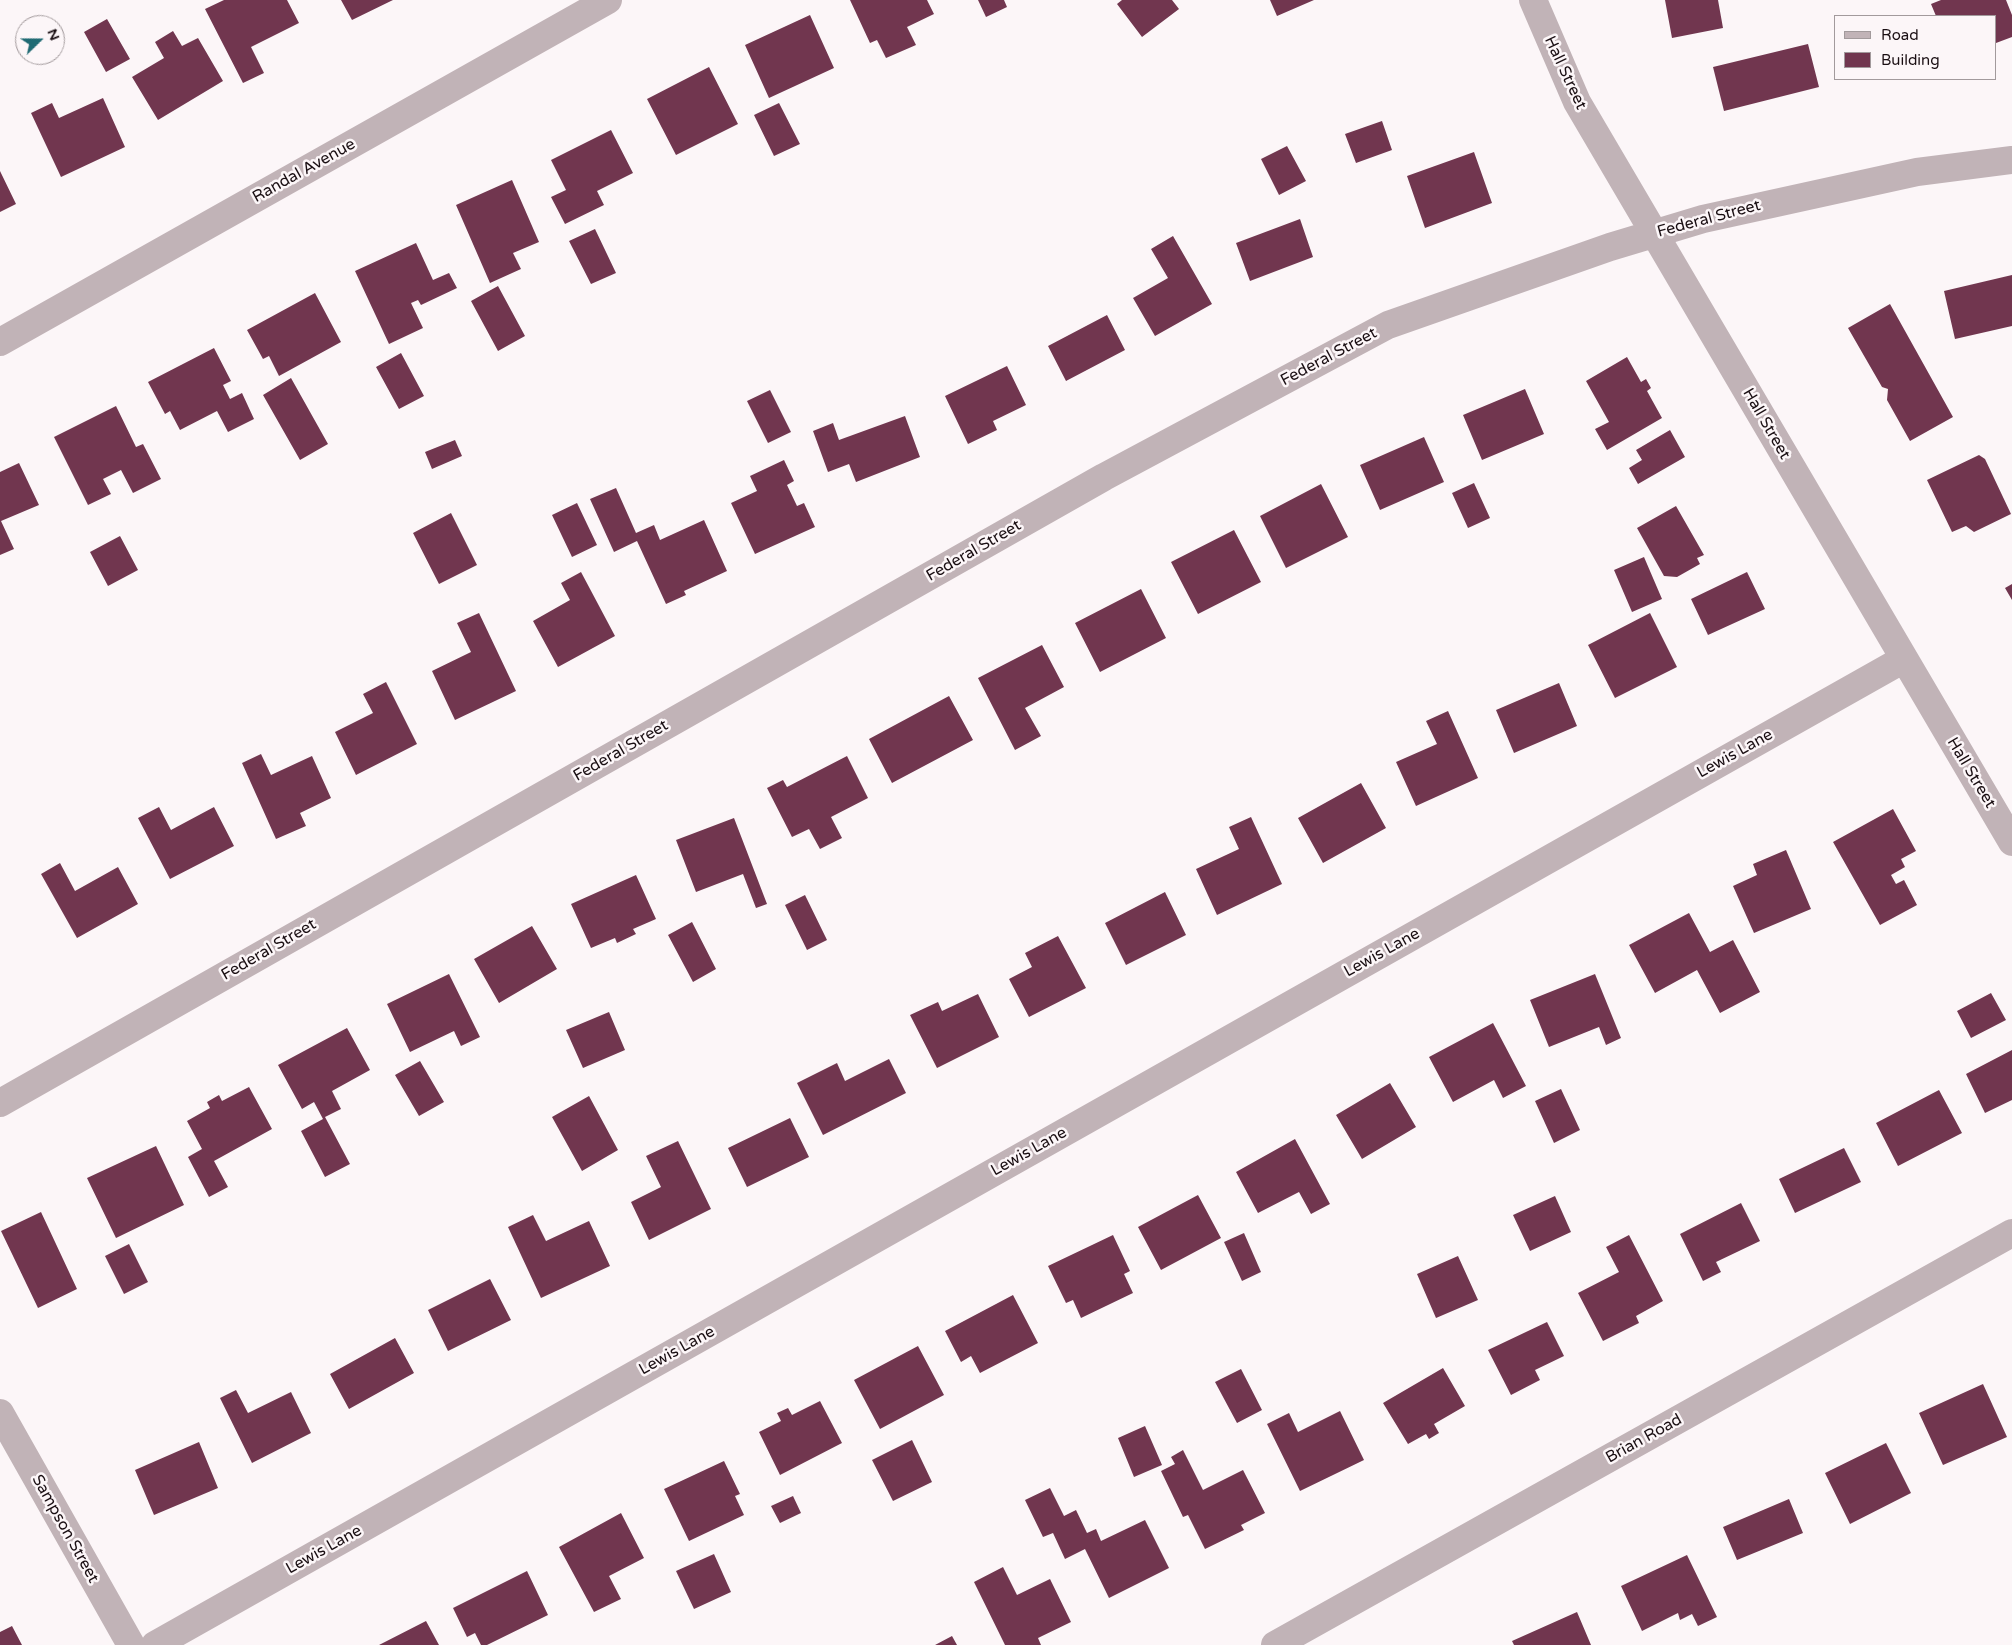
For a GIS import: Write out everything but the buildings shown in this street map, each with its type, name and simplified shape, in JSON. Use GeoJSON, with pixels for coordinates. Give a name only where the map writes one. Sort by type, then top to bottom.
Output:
{"type":"FeatureCollection","features":[{"type":"Feature","properties":{"kind":"street","name":"Randal Avenue"},"geometry":{"type":"LineString","coordinates":[[0,342],[608,0]]}},
{"type":"Feature","properties":{"kind":"street","name":"Hall Street"},"geometry":{"type":"LineString","coordinates":[[1533,0],[1577,102],[2012,842]]}},
{"type":"Feature","properties":{"kind":"street","name":"Federal Street"},"geometry":{"type":"LineString","coordinates":[[0,1103],[1104,477],[1388,325],[1653,233],[1750,207],[1917,172],[2012,160]]}},
{"type":"Feature","properties":{"kind":"street","name":"Lewis Lane"},"geometry":{"type":"LineString","coordinates":[[155,1645],[1904,659]]}},
{"type":"Feature","properties":{"kind":"street","name":"Brian Road"},"geometry":{"type":"LineString","coordinates":[[1275,1645],[2012,1233]]}},
{"type":"Feature","properties":{"kind":"street","name":"Sampson Street"},"geometry":{"type":"LineString","coordinates":[[0,1413],[131,1645]]}}]}
